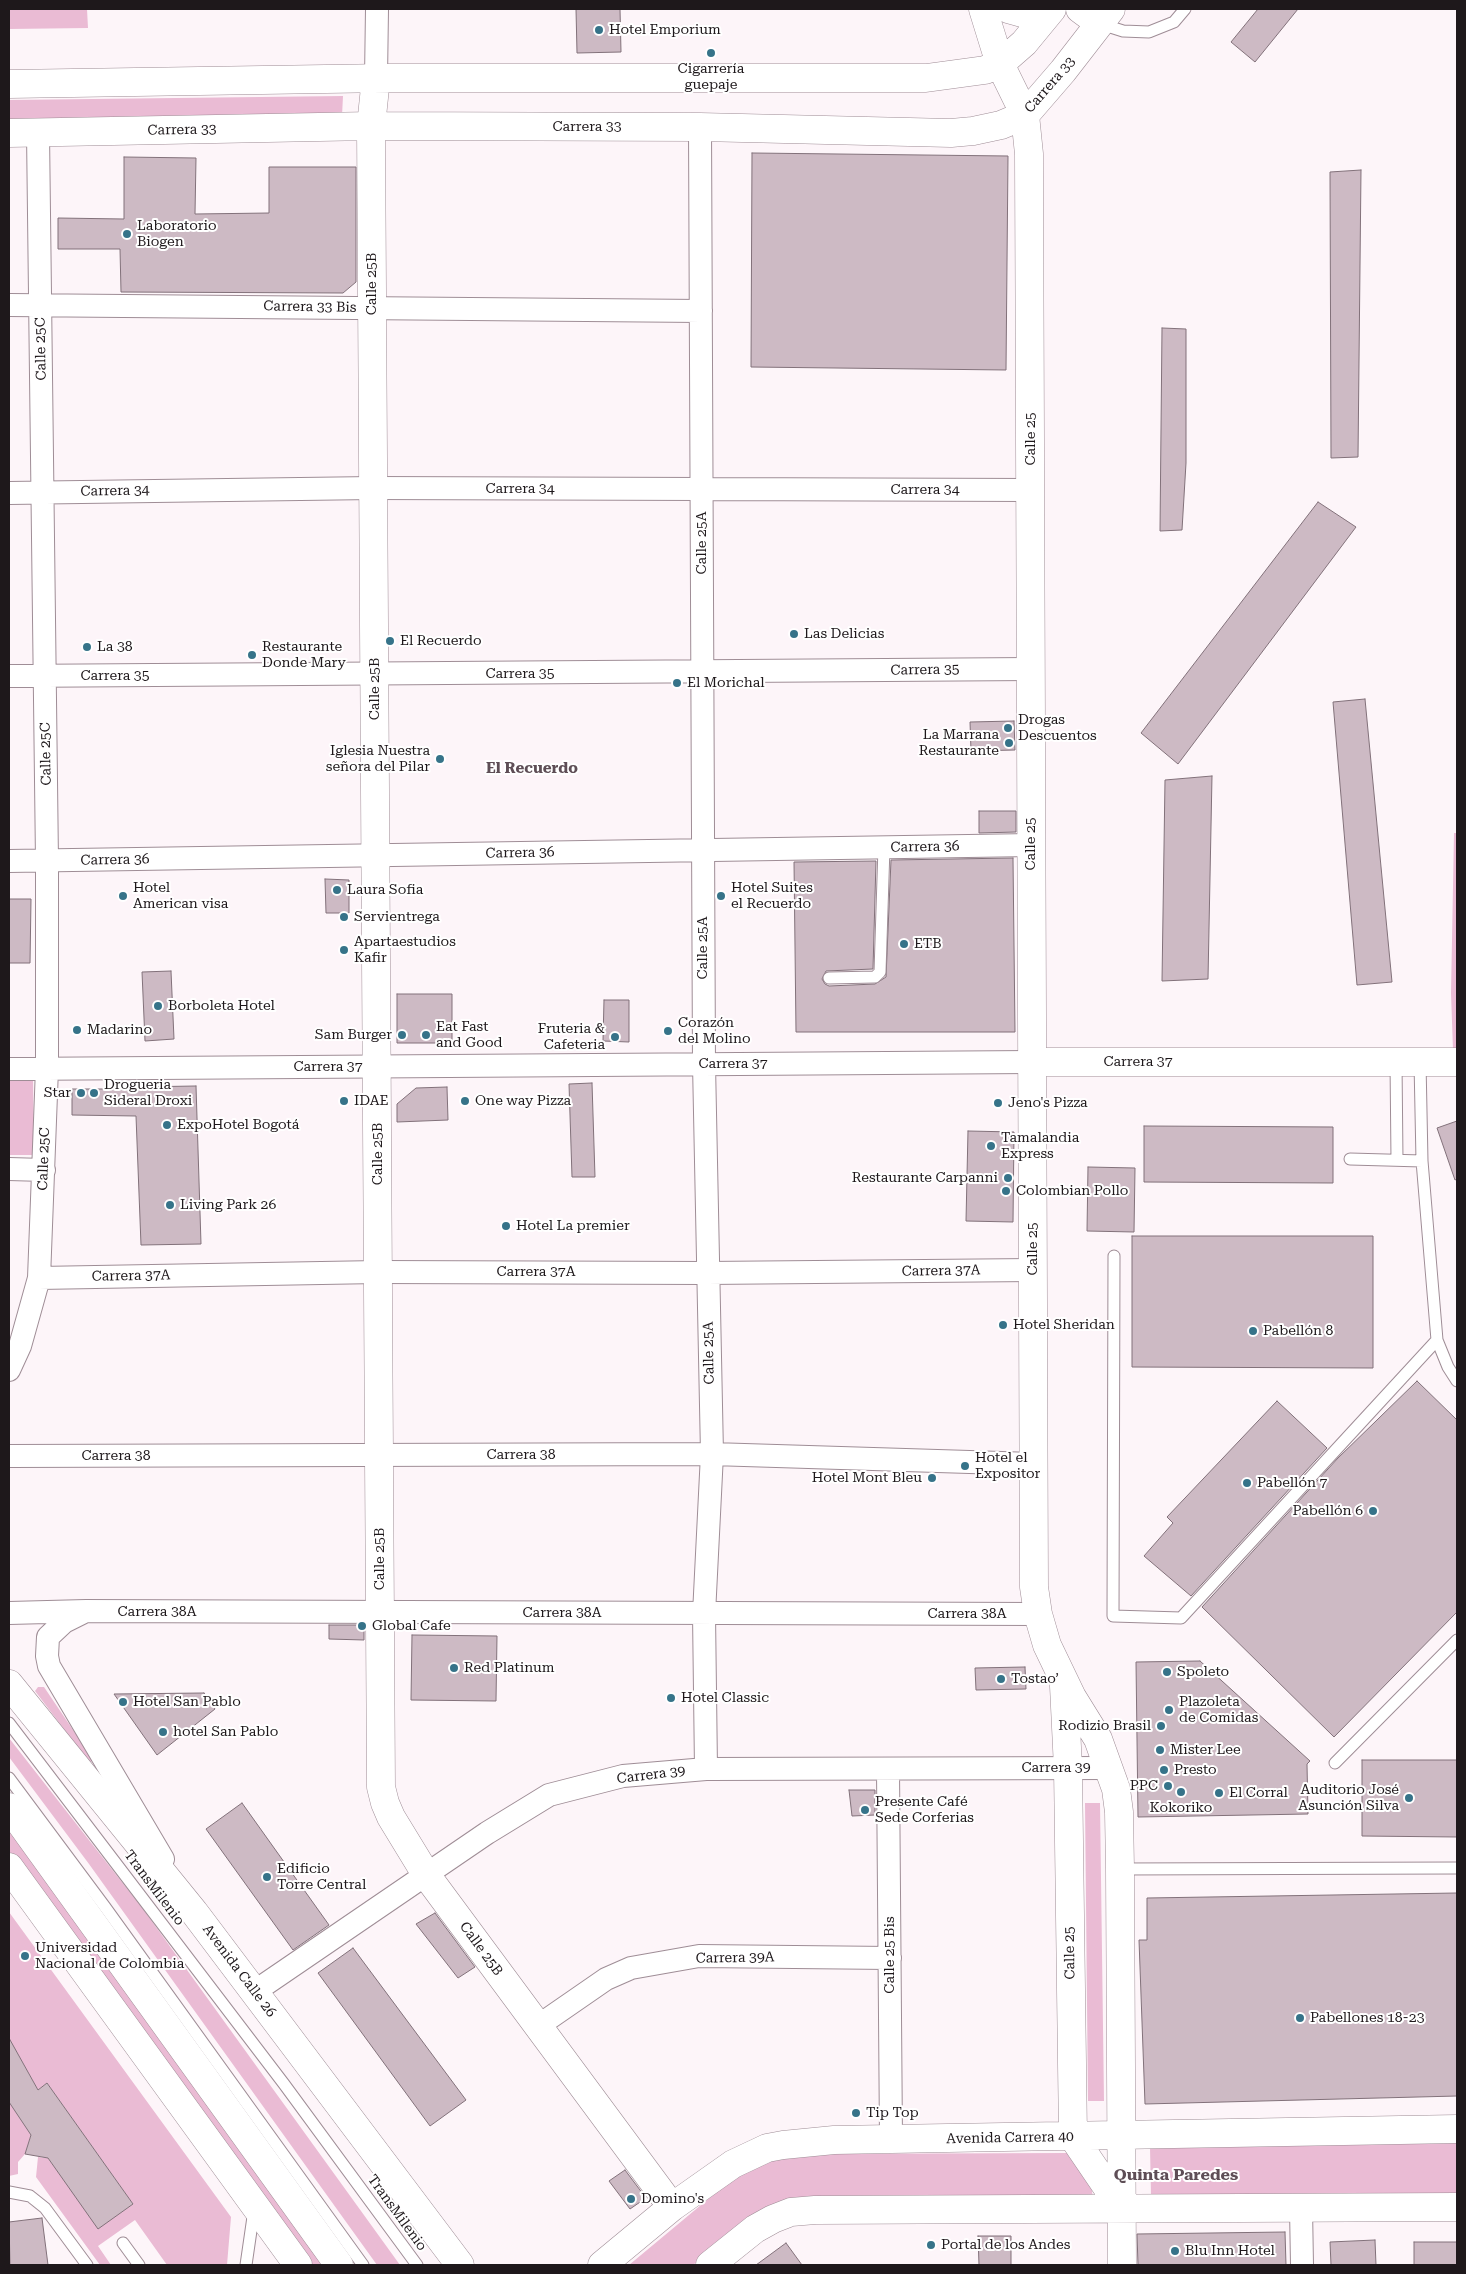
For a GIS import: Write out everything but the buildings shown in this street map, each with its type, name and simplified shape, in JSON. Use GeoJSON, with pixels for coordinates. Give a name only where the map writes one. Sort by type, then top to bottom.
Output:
{"type":"FeatureCollection","features":[{"type":"Feature","properties":{"kind":"main road","name":"Calle 25"},"geometry":{"type":"LineString","coordinates":[[983,9],[1000,64],[1025,115],[1029,154],[1034,1587],[1038,1614],[1047,1645],[1064,1682],[1098,1739],[1110,1768],[1116,1789],[1119,1812],[1122,2265]]}},
{"type":"Feature","properties":{"kind":"main road"},"geometry":{"type":"LineString","coordinates":[[1008,9],[1033,16],[1050,11]]}},
{"type":"Feature","properties":{"kind":"main road"},"geometry":{"type":"LineString","coordinates":[[9,84],[376,78],[926,78],[985,70],[1000,64],[1024,43],[1050,11]]}},
{"type":"Feature","properties":{"kind":"main road","name":"Carrera 33"},"geometry":{"type":"LineString","coordinates":[[9,133],[371,126],[700,127],[952,133],[988,128],[1025,115],[1063,71],[1097,13]]}},
{"type":"Feature","properties":{"kind":"main road","name":"Calle 25B"},"geometry":{"type":"LineString","coordinates":[[376,78],[371,126],[381,1787],[391,1817],[427,1876],[672,2207]]}},
{"type":"Feature","properties":{"kind":"main road","name":"Carrera 37"},"geometry":{"type":"LineString","coordinates":[[1032,1062],[1457,1062]]}},
{"type":"Feature","properties":{"kind":"main road","name":"Calle 25"},"geometry":{"type":"LineString","coordinates":[[1064,1682],[1068,1768],[1073,2137]]}},
{"type":"Feature","properties":{"kind":"main road","name":"Avenida Calle 26"},"geometry":{"type":"LineString","coordinates":[[9,1684],[194,1912],[460,2265]]}},
{"type":"Feature","properties":{"kind":"main road"},"geometry":{"type":"LineString","coordinates":[[9,1807],[339,2265]]}},
{"type":"Feature","properties":{"kind":"main road"},"geometry":{"type":"LineString","coordinates":[[9,1867],[298,2265]]}},
{"type":"Feature","properties":{"kind":"main road","name":"Avenida Carrera 40"},"geometry":{"type":"LineString","coordinates":[[602,2265],[672,2207],[733,2164],[767,2148],[809,2141],[1457,2129]]}},
{"type":"Feature","properties":{"kind":"main road"},"geometry":{"type":"LineString","coordinates":[[1073,2137],[1122,2209]]}},
{"type":"Feature","properties":{"kind":"main road"},"geometry":{"type":"LineString","coordinates":[[711,2265],[755,2229],[791,2212],[815,2210],[1457,2207]]}},
{"type":"Feature","properties":{"kind":"street","name":"Calle 25B"},"geometry":{"type":"LineString","coordinates":[[376,78],[377,9]]}},
{"type":"Feature","properties":{"kind":"street","name":"Calle 25A"},"geometry":{"type":"LineString","coordinates":[[700,127],[704,1064],[712,1454],[704,1614],[706,1769]]}},
{"type":"Feature","properties":{"kind":"street","name":"Calle 25C"},"geometry":{"type":"LineString","coordinates":[[9,1370],[20,1346],[39,1278],[47,1068],[47,861],[38,133]]}},
{"type":"Feature","properties":{"kind":"street","name":"Carrera 33 Bis"},"geometry":{"type":"LineString","coordinates":[[9,305],[701,311]]}},
{"type":"Feature","properties":{"kind":"street","name":"Carrera 34"},"geometry":{"type":"LineString","coordinates":[[9,492],[373,488],[1031,490]]}},
{"type":"Feature","properties":{"kind":"street","name":"Carrera 35"},"geometry":{"type":"LineString","coordinates":[[9,676],[375,675],[1031,669]]}},
{"type":"Feature","properties":{"kind":"street","name":"Carrera 36"},"geometry":{"type":"LineString","coordinates":[[9,861],[1032,845]]}},
{"type":"Feature","properties":{"kind":"street","name":"Carrera 37"},"geometry":{"type":"LineString","coordinates":[[9,1068],[1032,1062]]}},
{"type":"Feature","properties":{"kind":"street"},"geometry":{"type":"LineString","coordinates":[[9,1168],[44,1170]]}},
{"type":"Feature","properties":{"kind":"street","name":"Carrera 37A"},"geometry":{"type":"LineString","coordinates":[[39,1278],[378,1272],[707,1273],[1032,1270]]}},
{"type":"Feature","properties":{"kind":"street","name":"Carrera 38"},"geometry":{"type":"LineString","coordinates":[[9,1456],[712,1454],[1034,1464]]}},
{"type":"Feature","properties":{"kind":"street","name":"Carrera 38A"},"geometry":{"type":"LineString","coordinates":[[86,1612],[64,1622],[48,1637],[46,1656],[49,1666],[194,1912]]}},
{"type":"Feature","properties":{"kind":"street","name":"Carrera 38A"},"geometry":{"type":"LineString","coordinates":[[9,1613],[1038,1614]]}},
{"type":"Feature","properties":{"kind":"street","name":"Carrera 39"},"geometry":{"type":"LineString","coordinates":[[254,1992],[427,1876],[486,1833],[549,1795],[623,1776],[706,1769],[1110,1768]]}},
{"type":"Feature","properties":{"kind":"street","name":"Calle 25 Bis"},"geometry":{"type":"LineString","coordinates":[[888,1770],[891,2139]]}},
{"type":"Feature","properties":{"kind":"street","name":"Carrera 39A"},"geometry":{"type":"LineString","coordinates":[[538,2026],[606,1979],[631,1968],[699,1956],[890,1958]]}},
{"type":"Feature","properties":{"kind":"street"},"geometry":{"type":"LineString","coordinates":[[1301,2208],[1302,2265]]}},
{"type":"Feature","properties":{"kind":"lane"},"geometry":{"type":"LineString","coordinates":[[1097,13],[1123,31],[1149,32],[1174,22],[1185,9]]}},
{"type":"Feature","properties":{"kind":"lane"},"geometry":{"type":"LineString","coordinates":[[828,978],[875,977],[880,972],[884,847]]}},
{"type":"Feature","properties":{"kind":"lane"},"geometry":{"type":"LineString","coordinates":[[1397,1160],[1408,1062]]}},
{"type":"Feature","properties":{"kind":"lane"},"geometry":{"type":"LineString","coordinates":[[1408,1062],[1422,1161],[1437,1340],[1448,1366],[1457,1381]]}},
{"type":"Feature","properties":{"kind":"lane"},"geometry":{"type":"LineString","coordinates":[[1350,1159],[1422,1161]]}},
{"type":"Feature","properties":{"kind":"lane"},"geometry":{"type":"LineString","coordinates":[[1114,1256],[1113,1616],[1181,1618],[1437,1340]]}},
{"type":"Feature","properties":{"kind":"lane"},"geometry":{"type":"LineString","coordinates":[[1335,1763],[1457,1640]]}},
{"type":"Feature","properties":{"kind":"lane","name":"TransMilenio"},"geometry":{"type":"LineString","coordinates":[[9,1723],[284,2084],[417,2265]]}},
{"type":"Feature","properties":{"kind":"lane"},"geometry":{"type":"LineString","coordinates":[[9,1778],[105,1907],[363,2265]]}},
{"type":"Feature","properties":{"kind":"lane"},"geometry":{"type":"LineString","coordinates":[[1120,1869],[1457,1868]]}},
{"type":"Feature","properties":{"kind":"lane"},"geometry":{"type":"LineString","coordinates":[[9,2192],[30,2196],[45,2208],[87,2265]]}},
{"type":"Feature","properties":{"kind":"lane"},"geometry":{"type":"LineString","coordinates":[[246,2265],[254,2206]]}},
{"type":"Feature","properties":{"kind":"lane"},"geometry":{"type":"LineString","coordinates":[[123,2243],[139,2265]]}},
{"type":"Feature","properties":{"kind":"shaded area"},"geometry":{"type":"Polygon","coordinates":[[[9,9],[87,9],[88,28],[9,29],[9,9]]]}},
{"type":"Feature","properties":{"kind":"shaded area"},"geometry":{"type":"Polygon","coordinates":[[[343,96],[342,116],[9,121],[9,100],[343,96]]]}},
{"type":"Feature","properties":{"kind":"shaded area"},"geometry":{"type":"Polygon","coordinates":[[[1454,833],[1457,833],[1457,1050],[1453,1050],[1451,993],[1454,833]]]}},
{"type":"Feature","properties":{"kind":"shaded area"},"geometry":{"type":"Polygon","coordinates":[[[9,1076],[33,1076],[34,1155],[9,1155],[9,1076]]]}},
{"type":"Feature","properties":{"kind":"shaded area"},"geometry":{"type":"Polygon","coordinates":[[[38,1687],[44,1687],[94,1761],[89,1762],[35,1691],[38,1687]]]}},
{"type":"Feature","properties":{"kind":"shaded area"},"geometry":{"type":"Polygon","coordinates":[[[9,1738],[143,1909],[400,2265],[377,2265],[89,1864],[9,1757],[9,1738]]]}},
{"type":"Feature","properties":{"kind":"shaded area"},"geometry":{"type":"Polygon","coordinates":[[[1085,1803],[1100,1803],[1104,2101],[1088,2101],[1085,1803]]]}},
{"type":"Feature","properties":{"kind":"shaded area"},"geometry":{"type":"Polygon","coordinates":[[[9,1826],[326,2265],[309,2265],[14,1858],[9,1851],[9,1826]]]}},
{"type":"Feature","properties":{"kind":"shaded area"},"geometry":{"type":"Polygon","coordinates":[[[9,1912],[231,2217],[227,2265],[167,2265],[135,2220],[98,2246],[111,2265],[100,2265],[36,2177],[38,2157],[48,2158],[98,2228],[133,2204],[47,2083],[38,2090],[16,2051],[9,2052],[9,1912]]]}},
{"type":"Feature","properties":{"kind":"shaded area"},"geometry":{"type":"Polygon","coordinates":[[[9,2102],[31,2135],[25,2154],[18,2162],[18,2174],[9,2176],[9,2102]]]}},
{"type":"Feature","properties":{"kind":"shaded area"},"geometry":{"type":"Polygon","coordinates":[[[1457,2143],[1457,2194],[1151,2196],[1150,2147],[1457,2143]]]}},
{"type":"Feature","properties":{"kind":"shaded area"},"geometry":{"type":"Polygon","coordinates":[[[1068,2153],[1091,2182],[1093,2200],[744,2224],[693,2265],[629,2265],[719,2190],[754,2167],[794,2154],[1068,2153]]]}},
{"type":"Feature","properties":{"kind":"place","name":"Hotel Emporium"},"geometry":{"type":"Point","coordinates":[599,30]}},
{"type":"Feature","properties":{"kind":"place","name":"Cigarrería guepaje"},"geometry":{"type":"Point","coordinates":[711,53]}},
{"type":"Feature","properties":{"kind":"place","name":"Laboratorio Biogen"},"geometry":{"type":"Point","coordinates":[127,234]}},
{"type":"Feature","properties":{"kind":"place","name":"Las Delicias"},"geometry":{"type":"Point","coordinates":[794,634]}},
{"type":"Feature","properties":{"kind":"place","name":"El Recuerdo"},"geometry":{"type":"Point","coordinates":[390,641]}},
{"type":"Feature","properties":{"kind":"place","name":"La 38"},"geometry":{"type":"Point","coordinates":[87,647]}},
{"type":"Feature","properties":{"kind":"place","name":"Restaurante Donde Mary"},"geometry":{"type":"Point","coordinates":[252,655]}},
{"type":"Feature","properties":{"kind":"place","name":"El Morichal"},"geometry":{"type":"Point","coordinates":[677,683]}},
{"type":"Feature","properties":{"kind":"place","name":"Drogas Descuentos"},"geometry":{"type":"Point","coordinates":[1008,728]}},
{"type":"Feature","properties":{"kind":"place","name":"La Marrana Restaurante"},"geometry":{"type":"Point","coordinates":[1009,743]}},
{"type":"Feature","properties":{"kind":"place","name":"Iglesia Nuestra señora del Pilar"},"geometry":{"type":"Point","coordinates":[440,759]}},
{"type":"Feature","properties":{"kind":"place","name":"Laura Sofia"},"geometry":{"type":"Point","coordinates":[337,890]}},
{"type":"Feature","properties":{"kind":"place","name":"Hotel American visa"},"geometry":{"type":"Point","coordinates":[123,896]}},
{"type":"Feature","properties":{"kind":"place","name":"Hotel Suites el Recuerdo"},"geometry":{"type":"Point","coordinates":[721,896]}},
{"type":"Feature","properties":{"kind":"place","name":"Servientrega"},"geometry":{"type":"Point","coordinates":[344,917]}},
{"type":"Feature","properties":{"kind":"place","name":"ETB"},"geometry":{"type":"Point","coordinates":[904,944]}},
{"type":"Feature","properties":{"kind":"place","name":"Apartaestudios Kafir"},"geometry":{"type":"Point","coordinates":[344,950]}},
{"type":"Feature","properties":{"kind":"place","name":"Borboleta Hotel"},"geometry":{"type":"Point","coordinates":[158,1006]}},
{"type":"Feature","properties":{"kind":"place","name":"Madarino"},"geometry":{"type":"Point","coordinates":[77,1030]}},
{"type":"Feature","properties":{"kind":"place","name":"Corazón del Molino"},"geometry":{"type":"Point","coordinates":[668,1031]}},
{"type":"Feature","properties":{"kind":"place","name":"Sam Burger"},"geometry":{"type":"Point","coordinates":[402,1035]}},
{"type":"Feature","properties":{"kind":"place","name":"Eat Fast and Good"},"geometry":{"type":"Point","coordinates":[426,1035]}},
{"type":"Feature","properties":{"kind":"place","name":"Fruteria & Cafeteria"},"geometry":{"type":"Point","coordinates":[615,1037]}},
{"type":"Feature","properties":{"kind":"place","name":"Star"},"geometry":{"type":"Point","coordinates":[81,1093]}},
{"type":"Feature","properties":{"kind":"place","name":"Drogueria Sideral Droxi"},"geometry":{"type":"Point","coordinates":[94,1093]}},
{"type":"Feature","properties":{"kind":"place","name":"IDAE"},"geometry":{"type":"Point","coordinates":[344,1101]}},
{"type":"Feature","properties":{"kind":"place","name":"One way Pizza"},"geometry":{"type":"Point","coordinates":[465,1101]}},
{"type":"Feature","properties":{"kind":"place","name":"Jeno's Pizza"},"geometry":{"type":"Point","coordinates":[998,1103]}},
{"type":"Feature","properties":{"kind":"place","name":"ExpoHotel Bogotá"},"geometry":{"type":"Point","coordinates":[167,1125]}},
{"type":"Feature","properties":{"kind":"place","name":"Tamalandia Express"},"geometry":{"type":"Point","coordinates":[991,1146]}},
{"type":"Feature","properties":{"kind":"place","name":"Restaurante Carpanni"},"geometry":{"type":"Point","coordinates":[1008,1178]}},
{"type":"Feature","properties":{"kind":"place","name":"Colombian Pollo"},"geometry":{"type":"Point","coordinates":[1006,1191]}},
{"type":"Feature","properties":{"kind":"place","name":"Living Park 26"},"geometry":{"type":"Point","coordinates":[170,1205]}},
{"type":"Feature","properties":{"kind":"place","name":"Hotel La premier"},"geometry":{"type":"Point","coordinates":[506,1226]}},
{"type":"Feature","properties":{"kind":"place","name":"Hotel Sheridan"},"geometry":{"type":"Point","coordinates":[1003,1325]}},
{"type":"Feature","properties":{"kind":"place","name":"Pabellón 8"},"geometry":{"type":"Point","coordinates":[1253,1331]}},
{"type":"Feature","properties":{"kind":"place","name":"Hotel el Expositor"},"geometry":{"type":"Point","coordinates":[965,1466]}},
{"type":"Feature","properties":{"kind":"place","name":"Hotel Mont Bleu"},"geometry":{"type":"Point","coordinates":[932,1478]}},
{"type":"Feature","properties":{"kind":"place","name":"Pabellón 7"},"geometry":{"type":"Point","coordinates":[1247,1483]}},
{"type":"Feature","properties":{"kind":"place","name":"Pabellón 6"},"geometry":{"type":"Point","coordinates":[1373,1511]}},
{"type":"Feature","properties":{"kind":"place","name":"Global Cafe"},"geometry":{"type":"Point","coordinates":[362,1626]}},
{"type":"Feature","properties":{"kind":"place","name":"Red Platinum"},"geometry":{"type":"Point","coordinates":[454,1668]}},
{"type":"Feature","properties":{"kind":"place","name":"Spoleto"},"geometry":{"type":"Point","coordinates":[1167,1672]}},
{"type":"Feature","properties":{"kind":"place","name":"Tostao’"},"geometry":{"type":"Point","coordinates":[1001,1679]}},
{"type":"Feature","properties":{"kind":"place","name":"Hotel Classic"},"geometry":{"type":"Point","coordinates":[671,1698]}},
{"type":"Feature","properties":{"kind":"place","name":"Hotel San Pablo"},"geometry":{"type":"Point","coordinates":[123,1702]}},
{"type":"Feature","properties":{"kind":"place","name":"Plazoleta de Comidas"},"geometry":{"type":"Point","coordinates":[1169,1710]}},
{"type":"Feature","properties":{"kind":"place","name":"Rodizio Brasil"},"geometry":{"type":"Point","coordinates":[1161,1726]}},
{"type":"Feature","properties":{"kind":"place","name":"hotel San Pablo"},"geometry":{"type":"Point","coordinates":[163,1732]}},
{"type":"Feature","properties":{"kind":"place","name":"Mister Lee"},"geometry":{"type":"Point","coordinates":[1160,1750]}},
{"type":"Feature","properties":{"kind":"place","name":"Presto"},"geometry":{"type":"Point","coordinates":[1164,1770]}},
{"type":"Feature","properties":{"kind":"place","name":"PPC"},"geometry":{"type":"Point","coordinates":[1168,1786]}},
{"type":"Feature","properties":{"kind":"place","name":"Kokoriko"},"geometry":{"type":"Point","coordinates":[1181,1792]}},
{"type":"Feature","properties":{"kind":"place","name":"El Corral"},"geometry":{"type":"Point","coordinates":[1219,1793]}},
{"type":"Feature","properties":{"kind":"place","name":"Auditorio José Asunción Silva"},"geometry":{"type":"Point","coordinates":[1409,1798]}},
{"type":"Feature","properties":{"kind":"place","name":"Presente Café Sede Corferias"},"geometry":{"type":"Point","coordinates":[865,1810]}},
{"type":"Feature","properties":{"kind":"place","name":"Edificio Torre Central"},"geometry":{"type":"Point","coordinates":[267,1877]}},
{"type":"Feature","properties":{"kind":"place","name":"Universidad Nacional de Colombia"},"geometry":{"type":"Point","coordinates":[25,1956]}},
{"type":"Feature","properties":{"kind":"place","name":"Pabellones 18-23"},"geometry":{"type":"Point","coordinates":[1300,2018]}},
{"type":"Feature","properties":{"kind":"place","name":"Tip Top"},"geometry":{"type":"Point","coordinates":[856,2113]}},
{"type":"Feature","properties":{"kind":"place","name":"Domino's"},"geometry":{"type":"Point","coordinates":[631,2199]}},
{"type":"Feature","properties":{"kind":"place","name":"Portal de los Andes"},"geometry":{"type":"Point","coordinates":[931,2245]}},
{"type":"Feature","properties":{"kind":"place","name":"Blu Inn Hotel"},"geometry":{"type":"Point","coordinates":[1175,2251]}},
{"type":"Feature","properties":{"kind":"district","name":"El Recuerdo"},"geometry":{"type":"Point","coordinates":[532,769]}},
{"type":"Feature","properties":{"kind":"district","name":"Quinta Paredes"},"geometry":{"type":"Point","coordinates":[1176,2175]}}]}
